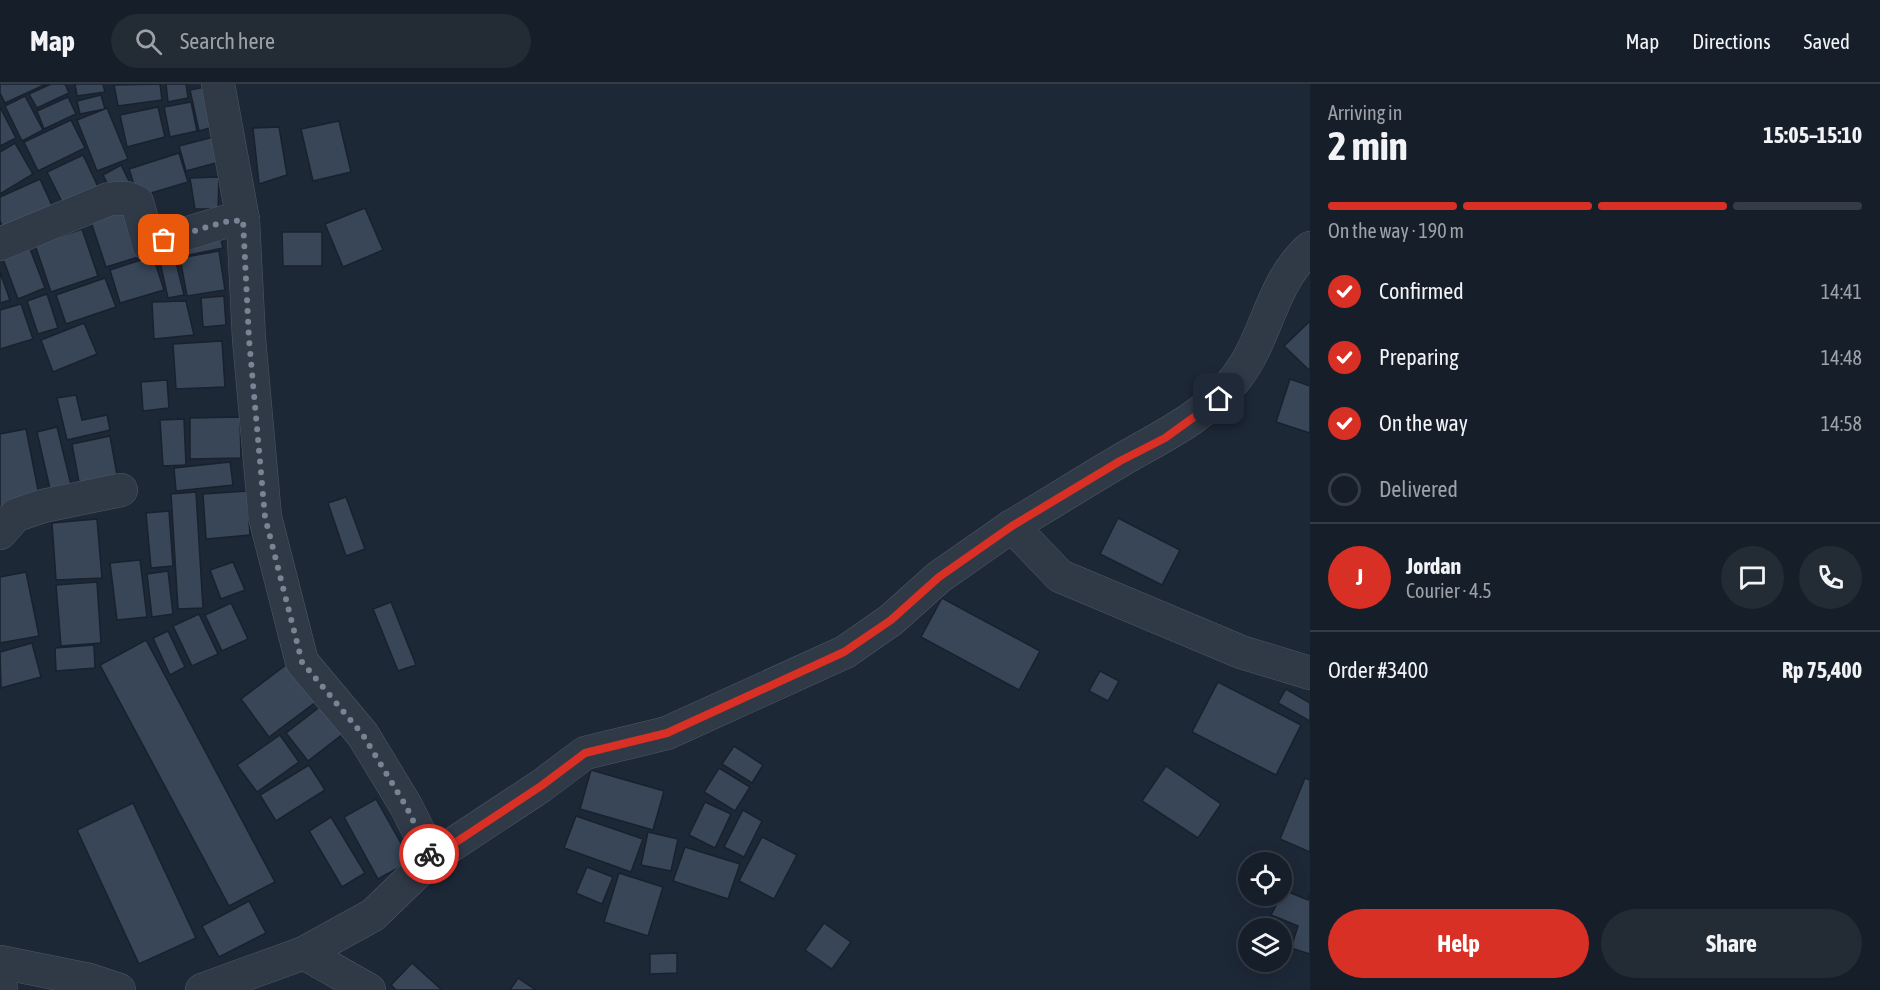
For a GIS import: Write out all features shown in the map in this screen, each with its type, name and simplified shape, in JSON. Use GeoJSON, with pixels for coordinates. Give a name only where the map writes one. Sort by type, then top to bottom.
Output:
{"type":"FeatureCollection","features":[{"type":"Feature","properties":{"kind":"street"},"geometry":{"type":"LineString","coordinates":[[218,84],[243,220],[249,339],[265,517],[302,662],[363,735],[406,806],[432,858]]}},
{"type":"Feature","properties":{"kind":"street"},"geometry":{"type":"LineString","coordinates":[[0,244],[88,207],[118,198],[138,201],[149,245],[224,222],[243,220]]}},
{"type":"Feature","properties":{"kind":"street"},"geometry":{"type":"LineString","coordinates":[[202,990],[304,953],[373,915],[432,858],[541,786],[585,753],[667,733],[844,652],[891,620],[939,577],[1012,526],[1120,461],[1165,438],[1219,399],[1238,375],[1258,343],[1277,292],[1310,248]]}},
{"type":"Feature","properties":{"kind":"street"},"geometry":{"type":"LineString","coordinates":[[0,533],[16,515],[43,506],[121,490]]}},
{"type":"Feature","properties":{"kind":"street"},"geometry":{"type":"LineString","coordinates":[[1012,526],[1060,576],[1241,652],[1310,673]]}},
{"type":"Feature","properties":{"kind":"street"},"geometry":{"type":"LineString","coordinates":[[304,953],[369,990]]}},
{"type":"Feature","properties":{"kind":"street"},"geometry":{"type":"LineString","coordinates":[[0,962],[89,980],[119,990]]}},
{"type":"Feature","properties":{"kind":"street"},"geometry":{"type":"LineString","coordinates":[[0,982],[2,990]]}},
{"type":"Feature","properties":{"kind":"building"},"geometry":{"type":"Polygon","coordinates":[[[0,84],[46,84],[5,103],[0,93],[0,84]]]}},
{"type":"Feature","properties":{"kind":"building"},"geometry":{"type":"Polygon","coordinates":[[[51,84],[65,84],[69,93],[37,108],[29,94],[51,84]]]}},
{"type":"Feature","properties":{"kind":"building"},"geometry":{"type":"Polygon","coordinates":[[[75,84],[103,84],[105,92],[77,96],[75,84]]]}},
{"type":"Feature","properties":{"kind":"building"},"geometry":{"type":"Polygon","coordinates":[[[160,84],[162,100],[118,106],[114,85],[160,84]]]}},
{"type":"Feature","properties":{"kind":"building"},"geometry":{"type":"Polygon","coordinates":[[[166,84],[186,84],[188,98],[168,102],[166,84]]]}},
{"type":"Feature","properties":{"kind":"building"},"geometry":{"type":"Polygon","coordinates":[[[215,85],[220,125],[199,131],[190,90],[215,85]]]}},
{"type":"Feature","properties":{"kind":"building"},"geometry":{"type":"Polygon","coordinates":[[[101,95],[105,109],[80,114],[77,101],[101,95]]]}},
{"type":"Feature","properties":{"kind":"building"},"geometry":{"type":"Polygon","coordinates":[[[25,96],[43,130],[22,141],[5,106],[25,96]]]}},
{"type":"Feature","properties":{"kind":"building"},"geometry":{"type":"Polygon","coordinates":[[[68,97],[76,114],[44,129],[37,111],[68,97]]]}},
{"type":"Feature","properties":{"kind":"building"},"geometry":{"type":"Polygon","coordinates":[[[191,102],[197,131],[170,137],[164,107],[191,102]]]}},
{"type":"Feature","properties":{"kind":"building"},"geometry":{"type":"Polygon","coordinates":[[[0,107],[16,138],[0,146],[0,107]]]}},
{"type":"Feature","properties":{"kind":"building"},"geometry":{"type":"Polygon","coordinates":[[[158,107],[165,137],[127,147],[120,115],[158,107]]]}},
{"type":"Feature","properties":{"kind":"building"},"geometry":{"type":"Polygon","coordinates":[[[107,108],[128,159],[97,171],[77,120],[107,108]]]}},
{"type":"Feature","properties":{"kind":"building"},"geometry":{"type":"Polygon","coordinates":[[[71,120],[85,148],[38,171],[24,142],[71,120]]]}},
{"type":"Feature","properties":{"kind":"building"},"geometry":{"type":"Polygon","coordinates":[[[339,121],[351,172],[313,181],[301,129],[339,121]]]}},
{"type":"Feature","properties":{"kind":"building"},"geometry":{"type":"Polygon","coordinates":[[[279,127],[287,175],[259,184],[253,128],[279,127]]]}},
{"type":"Feature","properties":{"kind":"building"},"geometry":{"type":"Polygon","coordinates":[[[221,135],[227,160],[186,171],[179,146],[221,135]]]}},
{"type":"Feature","properties":{"kind":"building"},"geometry":{"type":"Polygon","coordinates":[[[15,143],[33,174],[0,194],[0,152],[15,143]]]}},
{"type":"Feature","properties":{"kind":"building"},"geometry":{"type":"Polygon","coordinates":[[[179,153],[188,182],[138,197],[129,169],[179,153]]]}},
{"type":"Feature","properties":{"kind":"building"},"geometry":{"type":"Polygon","coordinates":[[[83,155],[101,193],[66,210],[47,172],[83,155]]]}},
{"type":"Feature","properties":{"kind":"building"},"geometry":{"type":"Polygon","coordinates":[[[121,165],[131,185],[113,194],[103,175],[121,165]]]}},
{"type":"Feature","properties":{"kind":"building"},"geometry":{"type":"Polygon","coordinates":[[[219,177],[218,209],[195,209],[190,178],[219,177]]]}},
{"type":"Feature","properties":{"kind":"building"},"geometry":{"type":"Polygon","coordinates":[[[40,179],[55,212],[6,234],[0,221],[0,197],[40,179]]]}},
{"type":"Feature","properties":{"kind":"building"},"geometry":{"type":"Polygon","coordinates":[[[133,205],[148,254],[106,267],[90,219],[133,205]]]}},
{"type":"Feature","properties":{"kind":"building"},"geometry":{"type":"Polygon","coordinates":[[[365,208],[383,250],[343,267],[325,224],[365,208]]]}},
{"type":"Feature","properties":{"kind":"building"},"geometry":{"type":"Polygon","coordinates":[[[218,228],[223,248],[184,256],[180,236],[218,228]]]}},
{"type":"Feature","properties":{"kind":"building"},"geometry":{"type":"Polygon","coordinates":[[[82,229],[98,276],[51,292],[35,245],[82,229]]]}},
{"type":"Feature","properties":{"kind":"building"},"geometry":{"type":"Polygon","coordinates":[[[282,232],[322,232],[322,266],[283,266],[282,232]]]}},
{"type":"Feature","properties":{"kind":"building"},"geometry":{"type":"Polygon","coordinates":[[[27,241],[45,288],[18,299],[0,251],[27,241]]]}},
{"type":"Feature","properties":{"kind":"building"},"geometry":{"type":"Polygon","coordinates":[[[173,250],[184,295],[168,298],[158,253],[173,250]]]}},
{"type":"Feature","properties":{"kind":"building"},"geometry":{"type":"Polygon","coordinates":[[[219,251],[225,290],[187,296],[180,258],[219,251]]]}},
{"type":"Feature","properties":{"kind":"building"},"geometry":{"type":"Polygon","coordinates":[[[153,256],[164,290],[120,303],[110,270],[153,256]]]}},
{"type":"Feature","properties":{"kind":"building"},"geometry":{"type":"Polygon","coordinates":[[[0,272],[10,300],[0,303],[0,272]]]}},
{"type":"Feature","properties":{"kind":"building"},"geometry":{"type":"Polygon","coordinates":[[[105,278],[116,307],[66,324],[56,295],[105,278]]]}},
{"type":"Feature","properties":{"kind":"building"},"geometry":{"type":"Polygon","coordinates":[[[47,294],[58,328],[38,334],[27,301],[47,294]]]}},
{"type":"Feature","properties":{"kind":"building"},"geometry":{"type":"Polygon","coordinates":[[[224,296],[226,325],[203,327],[201,298],[224,296]]]}},
{"type":"Feature","properties":{"kind":"building"},"geometry":{"type":"Polygon","coordinates":[[[186,301],[194,335],[154,339],[152,302],[186,301]]]}},
{"type":"Feature","properties":{"kind":"building"},"geometry":{"type":"Polygon","coordinates":[[[21,304],[33,339],[0,349],[0,310],[21,304]]]}},
{"type":"Feature","properties":{"kind":"building"},"geometry":{"type":"Polygon","coordinates":[[[1310,321],[1310,369],[1309,370],[1284,346],[1310,321]]]}},
{"type":"Feature","properties":{"kind":"building"},"geometry":{"type":"Polygon","coordinates":[[[84,323],[97,354],[53,372],[41,340],[84,323]]]}},
{"type":"Feature","properties":{"kind":"building"},"geometry":{"type":"Polygon","coordinates":[[[222,341],[225,387],[176,389],[173,344],[222,341]]]}},
{"type":"Feature","properties":{"kind":"building"},"geometry":{"type":"Polygon","coordinates":[[[1290,379],[1310,386],[1310,433],[1276,422],[1290,379]]]}},
{"type":"Feature","properties":{"kind":"building"},"geometry":{"type":"Polygon","coordinates":[[[167,380],[169,408],[143,411],[141,382],[167,380]]]}},
{"type":"Feature","properties":{"kind":"building"},"geometry":{"type":"Polygon","coordinates":[[[76,395],[82,420],[107,415],[110,430],[67,440],[57,398],[76,395]]]}},
{"type":"Feature","properties":{"kind":"building"},"geometry":{"type":"Polygon","coordinates":[[[240,417],[241,458],[190,459],[190,418],[240,417]]]}},
{"type":"Feature","properties":{"kind":"building"},"geometry":{"type":"Polygon","coordinates":[[[184,419],[186,465],[163,466],[160,420],[184,419]]]}},
{"type":"Feature","properties":{"kind":"building"},"geometry":{"type":"Polygon","coordinates":[[[57,427],[74,497],[53,502],[37,432],[57,427]]]}},
{"type":"Feature","properties":{"kind":"building"},"geometry":{"type":"Polygon","coordinates":[[[26,429],[41,505],[0,513],[0,434],[26,429]]]}},
{"type":"Feature","properties":{"kind":"building"},"geometry":{"type":"Polygon","coordinates":[[[110,436],[119,486],[81,493],[72,444],[110,436]]]}},
{"type":"Feature","properties":{"kind":"building"},"geometry":{"type":"Polygon","coordinates":[[[230,462],[233,485],[176,491],[174,468],[230,462]]]}},
{"type":"Feature","properties":{"kind":"building"},"geometry":{"type":"Polygon","coordinates":[[[247,491],[250,535],[206,539],[203,494],[247,491]]]}},
{"type":"Feature","properties":{"kind":"building"},"geometry":{"type":"Polygon","coordinates":[[[196,492],[203,608],[178,609],[171,494],[196,492]]]}},
{"type":"Feature","properties":{"kind":"building"},"geometry":{"type":"Polygon","coordinates":[[[346,497],[365,549],[346,556],[328,503],[346,497]]]}},
{"type":"Feature","properties":{"kind":"building"},"geometry":{"type":"Polygon","coordinates":[[[169,511],[173,566],[151,568],[146,513],[169,511]]]}},
{"type":"Feature","properties":{"kind":"building"},"geometry":{"type":"Polygon","coordinates":[[[1118,518],[1180,550],[1162,585],[1100,554],[1118,518]]]}},
{"type":"Feature","properties":{"kind":"building"},"geometry":{"type":"Polygon","coordinates":[[[97,519],[102,578],[56,580],[52,523],[97,519]]]}},
{"type":"Feature","properties":{"kind":"building"},"geometry":{"type":"Polygon","coordinates":[[[140,560],[147,617],[117,620],[110,563],[140,560]]]}},
{"type":"Feature","properties":{"kind":"building"},"geometry":{"type":"Polygon","coordinates":[[[233,562],[245,590],[221,599],[210,570],[233,562]]]}},
{"type":"Feature","properties":{"kind":"building"},"geometry":{"type":"Polygon","coordinates":[[[168,571],[173,614],[152,617],[147,574],[168,571]]]}},
{"type":"Feature","properties":{"kind":"building"},"geometry":{"type":"Polygon","coordinates":[[[26,572],[39,636],[0,643],[0,577],[26,572]]]}},
{"type":"Feature","properties":{"kind":"building"},"geometry":{"type":"Polygon","coordinates":[[[97,582],[101,643],[61,646],[56,585],[97,582]]]}},
{"type":"Feature","properties":{"kind":"building"},"geometry":{"type":"Polygon","coordinates":[[[942,598],[1040,651],[1019,690],[921,637],[942,598]]]}},
{"type":"Feature","properties":{"kind":"building"},"geometry":{"type":"Polygon","coordinates":[[[391,602],[416,665],[398,671],[373,609],[391,602]]]}},
{"type":"Feature","properties":{"kind":"building"},"geometry":{"type":"Polygon","coordinates":[[[231,603],[248,639],[222,651],[205,615],[231,603]]]}},
{"type":"Feature","properties":{"kind":"building"},"geometry":{"type":"Polygon","coordinates":[[[199,614],[218,654],[192,666],[173,626],[199,614]]]}},
{"type":"Feature","properties":{"kind":"building"},"geometry":{"type":"Polygon","coordinates":[[[168,631],[185,667],[170,675],[153,638],[168,631]]]}},
{"type":"Feature","properties":{"kind":"building"},"geometry":{"type":"Polygon","coordinates":[[[146,640],[275,882],[229,906],[100,665],[146,640]]]}},
{"type":"Feature","properties":{"kind":"building"},"geometry":{"type":"Polygon","coordinates":[[[32,643],[41,677],[1,688],[0,652],[32,643]]]}},
{"type":"Feature","properties":{"kind":"building"},"geometry":{"type":"Polygon","coordinates":[[[94,645],[95,668],[56,671],[55,648],[94,645]]]}},
{"type":"Feature","properties":{"kind":"building"},"geometry":{"type":"Polygon","coordinates":[[[295,658],[324,696],[269,737],[241,699],[295,658]]]}},
{"type":"Feature","properties":{"kind":"building"},"geometry":{"type":"Polygon","coordinates":[[[1100,671],[1119,681],[1108,701],[1089,691],[1100,671]]]}},
{"type":"Feature","properties":{"kind":"building"},"geometry":{"type":"Polygon","coordinates":[[[1218,682],[1301,725],[1276,775],[1192,732],[1218,682]]]}},
{"type":"Feature","properties":{"kind":"building"},"geometry":{"type":"Polygon","coordinates":[[[1286,689],[1310,703],[1310,721],[1278,703],[1286,689]]]}},
{"type":"Feature","properties":{"kind":"building"},"geometry":{"type":"Polygon","coordinates":[[[330,699],[352,727],[308,761],[286,733],[330,699]]]}},
{"type":"Feature","properties":{"kind":"building"},"geometry":{"type":"Polygon","coordinates":[[[280,735],[299,762],[257,792],[237,765],[280,735]]]}},
{"type":"Feature","properties":{"kind":"building"},"geometry":{"type":"Polygon","coordinates":[[[734,746],[763,765],[752,783],[722,764],[734,746]]]}},
{"type":"Feature","properties":{"kind":"building"},"geometry":{"type":"Polygon","coordinates":[[[309,765],[325,790],[276,821],[260,795],[309,765]]]}},
{"type":"Feature","properties":{"kind":"building"},"geometry":{"type":"Polygon","coordinates":[[[1166,766],[1221,804],[1198,838],[1142,801],[1166,766]]]}},
{"type":"Feature","properties":{"kind":"building"},"geometry":{"type":"Polygon","coordinates":[[[719,768],[750,787],[735,811],[704,792],[719,768]]]}},
{"type":"Feature","properties":{"kind":"building"},"geometry":{"type":"Polygon","coordinates":[[[591,770],[664,791],[653,830],[580,809],[591,770]]]}},
{"type":"Feature","properties":{"kind":"building"},"geometry":{"type":"Polygon","coordinates":[[[1305,778],[1310,780],[1310,852],[1280,839],[1305,778]]]}},
{"type":"Feature","properties":{"kind":"building"},"geometry":{"type":"Polygon","coordinates":[[[376,799],[411,861],[378,879],[344,817],[376,799]]]}},
{"type":"Feature","properties":{"kind":"building"},"geometry":{"type":"Polygon","coordinates":[[[705,802],[731,814],[715,848],[689,835],[705,802]]]}},
{"type":"Feature","properties":{"kind":"building"},"geometry":{"type":"Polygon","coordinates":[[[133,803],[196,938],[139,964],[77,830],[133,803]]]}},
{"type":"Feature","properties":{"kind":"building"},"geometry":{"type":"Polygon","coordinates":[[[743,810],[762,821],[744,857],[724,847],[743,810]]]}},
{"type":"Feature","properties":{"kind":"building"},"geometry":{"type":"Polygon","coordinates":[[[576,816],[643,839],[631,872],[564,848],[576,816]]]}},
{"type":"Feature","properties":{"kind":"building"},"geometry":{"type":"Polygon","coordinates":[[[331,817],[365,873],[342,887],[309,831],[331,817]]]}},
{"type":"Feature","properties":{"kind":"building"},"geometry":{"type":"Polygon","coordinates":[[[648,832],[678,839],[671,871],[641,865],[648,832]]]}},
{"type":"Feature","properties":{"kind":"building"},"geometry":{"type":"Polygon","coordinates":[[[762,837],[797,855],[774,899],[739,881],[762,837]]]}},
{"type":"Feature","properties":{"kind":"building"},"geometry":{"type":"Polygon","coordinates":[[[685,847],[740,864],[728,899],[673,881],[685,847]]]}},
{"type":"Feature","properties":{"kind":"building"},"geometry":{"type":"Polygon","coordinates":[[[587,867],[613,877],[602,904],[576,893],[587,867]]]}},
{"type":"Feature","properties":{"kind":"building"},"geometry":{"type":"Polygon","coordinates":[[[619,873],[663,887],[648,936],[604,922],[619,873]]]}},
{"type":"Feature","properties":{"kind":"building"},"geometry":{"type":"Polygon","coordinates":[[[1292,893],[1308,900],[1310,893],[1310,954],[1292,948],[1298,926],[1292,924],[1292,918],[1278,918],[1271,915],[1276,906],[1292,906],[1292,893]]]}},
{"type":"Feature","properties":{"kind":"building"},"geometry":{"type":"Polygon","coordinates":[[[249,901],[266,933],[219,957],[202,926],[249,901]]]}},
{"type":"Feature","properties":{"kind":"building"},"geometry":{"type":"Polygon","coordinates":[[[824,923],[851,942],[832,969],[805,950],[824,923]]]}},
{"type":"Feature","properties":{"kind":"building"},"geometry":{"type":"Polygon","coordinates":[[[677,953],[677,973],[650,974],[650,954],[677,953]]]}},
{"type":"Feature","properties":{"kind":"building"},"geometry":{"type":"Polygon","coordinates":[[[412,963],[442,990],[396,990],[391,985],[412,963]]]}},
{"type":"Feature","properties":{"kind":"building"},"geometry":{"type":"Polygon","coordinates":[[[518,978],[536,990],[510,990],[518,978]]]}},
{"type":"Feature","properties":{"kind":"way so far"},"geometry":{"type":"LineString","coordinates":[[164,240],[224,222],[243,220],[249,339],[265,517],[302,662],[363,735],[406,806],[429,854]]}},
{"type":"Feature","properties":{"kind":"route"},"geometry":{"type":"LineString","coordinates":[[429,854],[432,858],[541,786],[585,753],[667,733],[844,652],[891,620],[939,577],[1012,526],[1120,461],[1165,438],[1219,399]]}}]}
